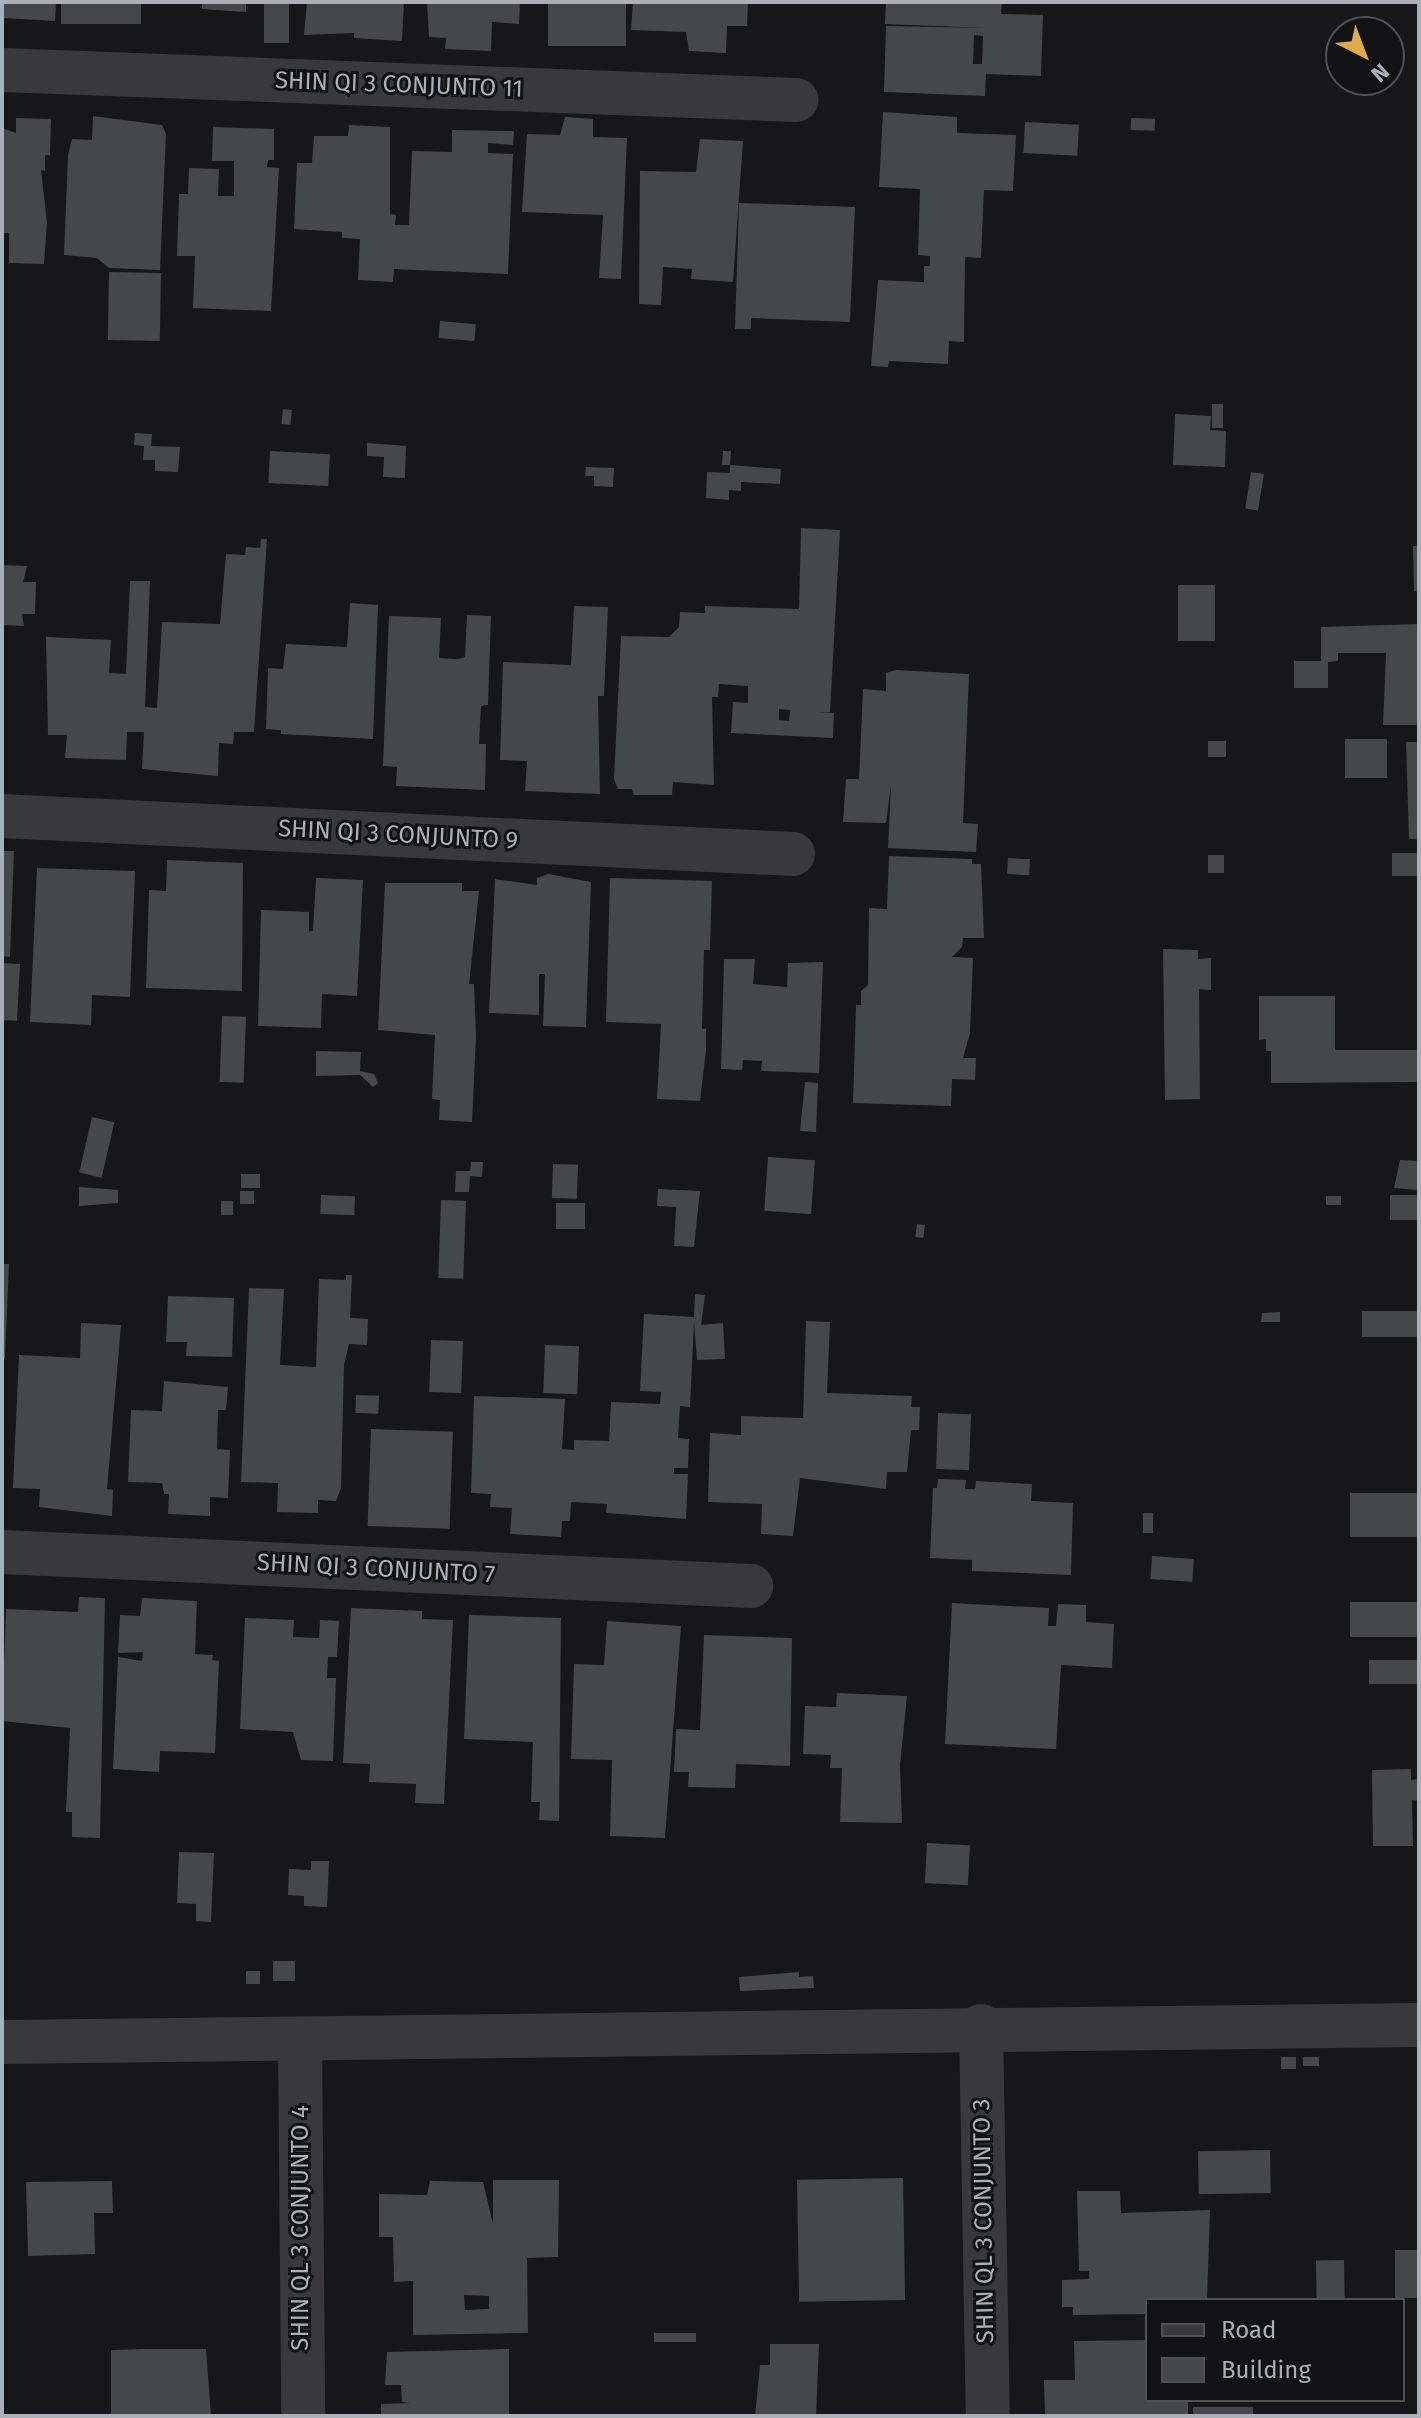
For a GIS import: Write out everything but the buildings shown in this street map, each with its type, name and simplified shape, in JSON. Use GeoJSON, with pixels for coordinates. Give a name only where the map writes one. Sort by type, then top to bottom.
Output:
{"type":"FeatureCollection","features":[{"type":"Feature","properties":{"kind":"street","name":"SHIN QI 3 CONJUNTO 11"},"geometry":{"type":"LineString","coordinates":[[2,70],[796,100]]}},
{"type":"Feature","properties":{"kind":"street","name":"SHIN QI 3 CONJUNTO 9"},"geometry":{"type":"LineString","coordinates":[[2,816],[793,854]]}},
{"type":"Feature","properties":{"kind":"street","name":"SHIN QI 3 CONJUNTO 7"},"geometry":{"type":"LineString","coordinates":[[2,1552],[751,1586]]}},
{"type":"Feature","properties":{"kind":"street"},"geometry":{"type":"LineString","coordinates":[[2,2042],[300,2040],[981,2026],[1419,2025]]}},
{"type":"Feature","properties":{"kind":"street","name":"SHIN QL 3 CONJUNTO 3"},"geometry":{"type":"LineString","coordinates":[[981,2026],[988,2416]]}},
{"type":"Feature","properties":{"kind":"street","name":"SHIN QL 3 CONJUNTO 4"},"geometry":{"type":"LineString","coordinates":[[300,2040],[303,2416]]}}]}
